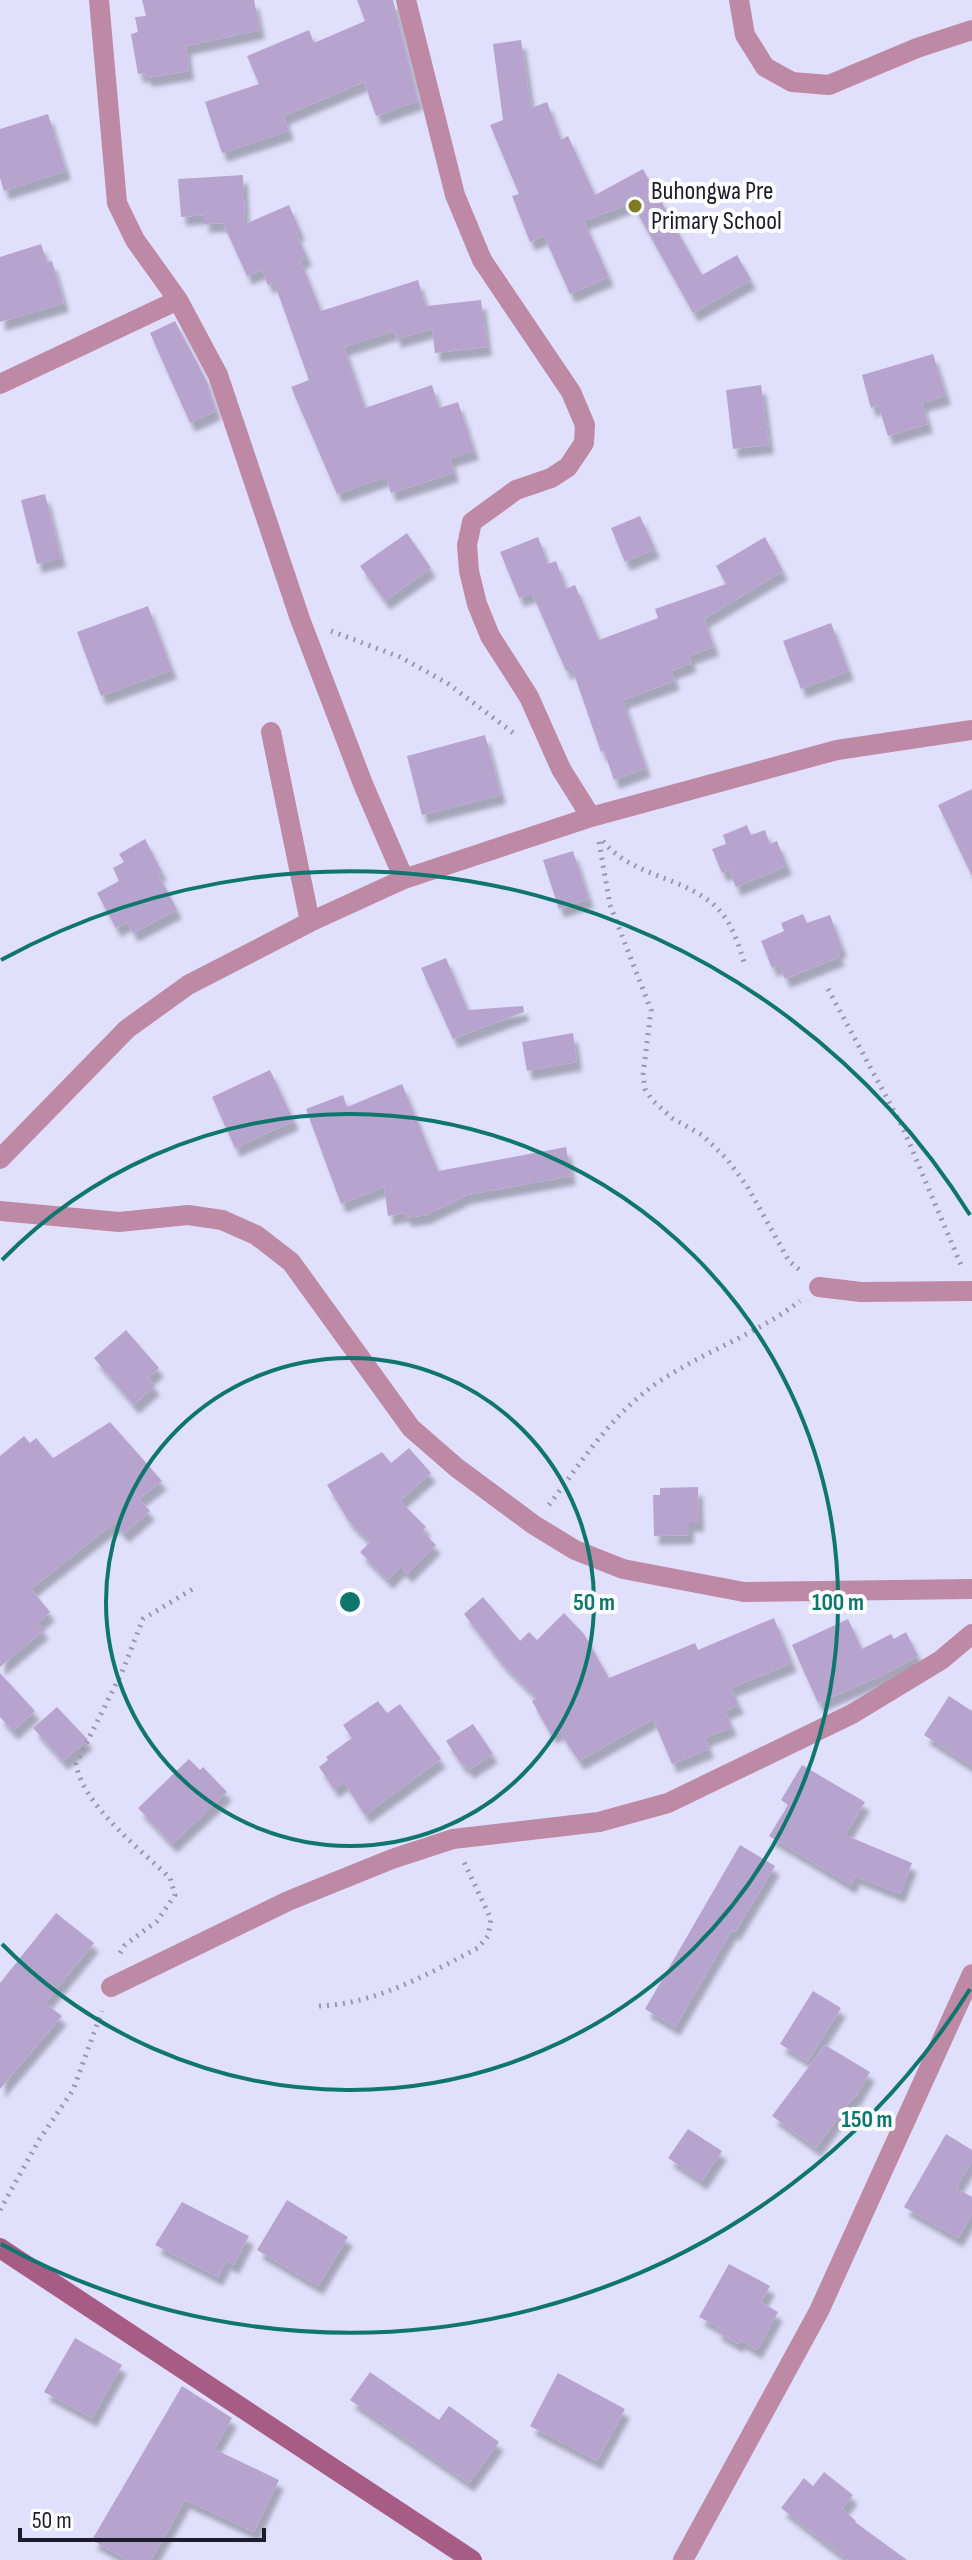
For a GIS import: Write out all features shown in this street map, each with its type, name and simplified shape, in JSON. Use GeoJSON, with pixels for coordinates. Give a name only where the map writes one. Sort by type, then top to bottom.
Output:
{"type":"FeatureCollection","features":[{"type":"Feature","properties":{"kind":"street"},"geometry":{"type":"LineString","coordinates":[[99,0],[117,203],[135,240],[178,300],[218,375],[300,619],[363,784],[404,879]]}},
{"type":"Feature","properties":{"kind":"street"},"geometry":{"type":"LineString","coordinates":[[406,0],[455,195],[482,260],[571,392],[585,425],[584,443],[568,467],[551,478],[516,490],[492,506],[472,522],[467,545],[477,604],[490,636],[529,697],[561,769],[591,817]]}},
{"type":"Feature","properties":{"kind":"street"},"geometry":{"type":"LineString","coordinates":[[739,0],[745,35],[765,67],[792,82],[829,85],[917,48],[972,30]]}},
{"type":"Feature","properties":{"kind":"street"},"geometry":{"type":"LineString","coordinates":[[0,384],[178,300]]}},
{"type":"Feature","properties":{"kind":"street"},"geometry":{"type":"LineString","coordinates":[[0,1159],[127,1029],[188,985],[310,922],[404,879],[591,817],[837,750],[972,730]]}},
{"type":"Feature","properties":{"kind":"street"},"geometry":{"type":"LineString","coordinates":[[271,732],[310,922]]}},
{"type":"Feature","properties":{"kind":"street"},"geometry":{"type":"LineString","coordinates":[[0,1211],[119,1222],[188,1215],[222,1220],[256,1235],[291,1262],[411,1428],[457,1468],[534,1525],[575,1550],[623,1569],[744,1592],[972,1589]]}},
{"type":"Feature","properties":{"kind":"street"},"geometry":{"type":"LineString","coordinates":[[819,1287],[861,1292],[972,1291]]}},
{"type":"Feature","properties":{"kind":"street"},"geometry":{"type":"LineString","coordinates":[[111,1987],[288,1901],[392,1859],[453,1839],[599,1822],[668,1803],[852,1714],[941,1660],[972,1634]]}},
{"type":"Feature","properties":{"kind":"street"},"geometry":{"type":"LineString","coordinates":[[683,2560],[819,2311],[972,1974]]}},
{"type":"Feature","properties":{"kind":"street"},"geometry":{"type":"LineString","coordinates":[[0,2248],[447,2554],[472,2560]]}},
{"type":"Feature","properties":{"kind":"path"},"geometry":{"type":"LineString","coordinates":[[300,619],[400,657],[447,683],[523,741]]}},
{"type":"Feature","properties":{"kind":"path"},"geometry":{"type":"LineString","coordinates":[[534,1525],[617,1415],[660,1380],[776,1320],[819,1287],[789,1261],[747,1186],[726,1158],[702,1135],[672,1118],[645,1089],[643,1075],[651,1010],[610,905],[598,835],[613,854],[631,866],[686,888],[714,906],[733,929],[744,962]]}},
{"type":"Feature","properties":{"kind":"path"},"geometry":{"type":"LineString","coordinates":[[828,989],[902,1126],[972,1291]]}},
{"type":"Feature","properties":{"kind":"path"},"geometry":{"type":"LineString","coordinates":[[0,2210],[39,2140],[73,2090],[111,1987],[114,1966],[125,1945],[157,1921],[175,1895],[170,1878],[95,1803],[78,1778],[76,1764],[122,1672],[143,1619],[196,1587]]}},
{"type":"Feature","properties":{"kind":"path"},"geometry":{"type":"LineString","coordinates":[[319,2006],[341,2005],[388,1992],[478,1948],[488,1936],[491,1919],[453,1839]]}},
{"type":"Feature","properties":{"kind":"building"},"geometry":{"type":"Polygon","coordinates":[[[142,0],[254,0],[260,30],[186,46],[189,71],[147,78],[145,73],[138,74],[131,34],[138,32],[135,17],[146,16],[142,0]]]}},
{"type":"Feature","properties":{"kind":"building"},"geometry":{"type":"Polygon","coordinates":[[[357,0],[393,0],[418,101],[376,116],[364,82],[284,116],[289,131],[222,153],[205,102],[259,84],[247,56],[309,30],[314,43],[365,21],[357,0]]]}},
{"type":"Feature","properties":{"kind":"building"},"geometry":{"type":"Polygon","coordinates":[[[521,40],[531,108],[547,102],[561,140],[568,136],[595,195],[643,169],[702,275],[737,255],[751,280],[693,313],[632,203],[584,221],[609,277],[570,294],[544,236],[530,242],[512,196],[519,194],[490,125],[503,120],[493,44],[521,40]]]}},
{"type":"Feature","properties":{"kind":"building"},"geometry":{"type":"Polygon","coordinates":[[[48,114],[66,171],[4,191],[0,178],[0,129],[48,114]]]}},
{"type":"Feature","properties":{"kind":"building"},"geometry":{"type":"Polygon","coordinates":[[[243,175],[245,224],[289,205],[300,231],[296,233],[307,257],[300,260],[321,311],[418,280],[426,306],[481,300],[487,347],[435,353],[432,329],[396,339],[394,331],[344,347],[365,408],[432,385],[439,408],[458,402],[474,451],[450,458],[454,473],[391,493],[386,477],[337,494],[291,387],[309,380],[274,282],[268,285],[262,270],[247,276],[223,223],[204,224],[204,215],[181,217],[178,179],[243,175]]]}},
{"type":"Feature","properties":{"kind":"building"},"geometry":{"type":"Polygon","coordinates":[[[41,244],[47,262],[52,261],[64,303],[0,322],[0,257],[41,244]]]}},
{"type":"Feature","properties":{"kind":"building"},"geometry":{"type":"Polygon","coordinates":[[[175,321],[206,380],[216,411],[190,423],[150,333],[175,321]]]}},
{"type":"Feature","properties":{"kind":"building"},"geometry":{"type":"Polygon","coordinates":[[[933,354],[946,396],[922,403],[928,424],[888,436],[878,405],[871,408],[862,375],[933,354]]]}},
{"type":"Feature","properties":{"kind":"building"},"geometry":{"type":"Polygon","coordinates":[[[761,385],[769,445],[733,449],[726,390],[761,385]]]}},
{"type":"Feature","properties":{"kind":"building"},"geometry":{"type":"Polygon","coordinates":[[[45,494],[61,558],[37,564],[21,500],[45,494]]]}},
{"type":"Feature","properties":{"kind":"building"},"geometry":{"type":"Polygon","coordinates":[[[640,516],[655,549],[625,562],[611,528],[640,516]]]}},
{"type":"Feature","properties":{"kind":"building"},"geometry":{"type":"Polygon","coordinates":[[[407,533],[431,568],[385,601],[360,566],[407,533]]]}},
{"type":"Feature","properties":{"kind":"building"},"geometry":{"type":"Polygon","coordinates":[[[538,537],[548,564],[556,561],[566,589],[575,585],[599,640],[658,618],[655,609],[726,584],[716,566],[765,537],[783,571],[704,619],[714,647],[689,656],[692,663],[671,671],[675,681],[623,700],[646,768],[614,780],[572,668],[566,671],[532,593],[519,598],[500,552],[538,537]]]}},
{"type":"Feature","properties":{"kind":"building"},"geometry":{"type":"Polygon","coordinates":[[[148,606],[172,670],[101,696],[77,632],[148,606]]]}},
{"type":"Feature","properties":{"kind":"building"},"geometry":{"type":"Polygon","coordinates":[[[831,623],[849,671],[801,689],[783,641],[831,623]]]}},
{"type":"Feature","properties":{"kind":"building"},"geometry":{"type":"Polygon","coordinates":[[[485,735],[501,795],[422,815],[407,756],[485,735]]]}},
{"type":"Feature","properties":{"kind":"building"},"geometry":{"type":"Polygon","coordinates":[[[972,789],[972,876],[938,805],[972,789]]]}},
{"type":"Feature","properties":{"kind":"building"},"geometry":{"type":"Polygon","coordinates":[[[747,825],[751,835],[765,830],[770,844],[777,841],[787,866],[736,887],[729,870],[722,873],[712,849],[726,844],[723,835],[747,825]]]}},
{"type":"Feature","properties":{"kind":"building"},"geometry":{"type":"Polygon","coordinates":[[[145,839],[162,872],[158,874],[177,910],[133,933],[127,922],[116,928],[97,893],[119,881],[113,868],[124,862],[119,854],[145,839]]]}},
{"type":"Feature","properties":{"kind":"building"},"geometry":{"type":"Polygon","coordinates":[[[573,851],[589,899],[559,909],[543,860],[573,851]]]}},
{"type":"Feature","properties":{"kind":"building"},"geometry":{"type":"Polygon","coordinates":[[[803,914],[807,923],[830,915],[842,948],[837,950],[840,957],[785,979],[779,965],[772,968],[761,941],[784,931],[781,923],[803,914]]]}},
{"type":"Feature","properties":{"kind":"building"},"geometry":{"type":"Polygon","coordinates":[[[446,958],[468,1010],[523,1006],[524,1012],[453,1039],[421,968],[446,958]]]}},
{"type":"Feature","properties":{"kind":"building"},"geometry":{"type":"Polygon","coordinates":[[[573,1033],[577,1062],[527,1071],[522,1042],[573,1033]]]}},
{"type":"Feature","properties":{"kind":"building"},"geometry":{"type":"Polygon","coordinates":[[[270,1070],[294,1121],[235,1148],[212,1097],[270,1070]]]}},
{"type":"Feature","properties":{"kind":"building"},"geometry":{"type":"Polygon","coordinates":[[[402,1084],[438,1171],[566,1147],[571,1176],[467,1195],[426,1215],[406,1218],[405,1213],[388,1216],[384,1187],[341,1204],[306,1109],[343,1095],[347,1107],[402,1084]]]}},
{"type":"Feature","properties":{"kind":"building"},"geometry":{"type":"Polygon","coordinates":[[[126,1330],[159,1368],[148,1378],[155,1386],[134,1405],[94,1358],[126,1330]]]}},
{"type":"Feature","properties":{"kind":"building"},"geometry":{"type":"Polygon","coordinates":[[[110,1422],[162,1481],[139,1499],[150,1511],[124,1534],[114,1523],[31,1589],[50,1612],[38,1623],[44,1630],[0,1667],[0,1456],[24,1436],[30,1443],[36,1438],[53,1458],[110,1422]]]}},
{"type":"Feature","properties":{"kind":"building"},"geometry":{"type":"Polygon","coordinates":[[[409,1448],[431,1473],[400,1501],[426,1527],[422,1531],[436,1545],[407,1574],[401,1567],[388,1580],[360,1552],[370,1542],[348,1520],[327,1485],[382,1452],[391,1463],[409,1448]]]}},
{"type":"Feature","properties":{"kind":"building"},"geometry":{"type":"Polygon","coordinates":[[[698,1487],[699,1523],[689,1523],[689,1535],[654,1536],[653,1495],[660,1495],[660,1488],[698,1487]]]}},
{"type":"Feature","properties":{"kind":"building"},"geometry":{"type":"Polygon","coordinates":[[[483,1597],[520,1641],[529,1632],[537,1640],[564,1613],[584,1634],[609,1678],[695,1643],[698,1650],[774,1618],[792,1663],[731,1688],[739,1705],[725,1711],[732,1727],[705,1738],[709,1749],[672,1764],[653,1719],[579,1761],[559,1731],[551,1735],[532,1701],[537,1698],[500,1661],[464,1614],[483,1597]]]}},
{"type":"Feature","properties":{"kind":"building"},"geometry":{"type":"Polygon","coordinates":[[[848,1619],[862,1649],[891,1634],[894,1639],[906,1632],[918,1656],[818,1703],[792,1645],[848,1619]]]}},
{"type":"Feature","properties":{"kind":"building"},"geometry":{"type":"Polygon","coordinates":[[[0,1673],[35,1711],[13,1731],[0,1717],[0,1673]]]}},
{"type":"Feature","properties":{"kind":"building"},"geometry":{"type":"Polygon","coordinates":[[[949,1696],[972,1711],[972,1766],[924,1735],[949,1696]]]}},
{"type":"Feature","properties":{"kind":"building"},"geometry":{"type":"Polygon","coordinates":[[[378,1701],[387,1713],[400,1704],[441,1759],[365,1815],[344,1782],[334,1789],[319,1767],[328,1760],[326,1757],[352,1738],[343,1725],[378,1701]]]}},
{"type":"Feature","properties":{"kind":"building"},"geometry":{"type":"Polygon","coordinates":[[[57,1707],[88,1740],[63,1761],[33,1728],[57,1707]]]}},
{"type":"Feature","properties":{"kind":"building"},"geometry":{"type":"Polygon","coordinates":[[[473,1724],[493,1754],[469,1770],[446,1741],[473,1724]]]}},
{"type":"Feature","properties":{"kind":"building"},"geometry":{"type":"Polygon","coordinates":[[[189,1759],[200,1770],[203,1767],[227,1792],[172,1844],[138,1808],[189,1759]]]}},
{"type":"Feature","properties":{"kind":"building"},"geometry":{"type":"Polygon","coordinates":[[[802,1765],[865,1802],[845,1835],[912,1863],[900,1894],[855,1876],[851,1885],[769,1836],[788,1805],[781,1800],[802,1765]]]}},
{"type":"Feature","properties":{"kind":"building"},"geometry":{"type":"Polygon","coordinates":[[[740,1845],[775,1866],[735,1932],[732,1930],[675,2027],[645,2009],[740,1845]]]}},
{"type":"Feature","properties":{"kind":"building"},"geometry":{"type":"Polygon","coordinates":[[[56,1913],[94,1943],[45,2003],[62,2016],[0,2089],[0,1983],[56,1913]]]}},
{"type":"Feature","properties":{"kind":"building"},"geometry":{"type":"Polygon","coordinates":[[[813,1991],[841,2008],[808,2061],[780,2044],[813,1991]]]}},
{"type":"Feature","properties":{"kind":"building"},"geometry":{"type":"Polygon","coordinates":[[[825,2045],[870,2072],[855,2098],[816,2148],[772,2116],[825,2045]]]}},
{"type":"Feature","properties":{"kind":"building"},"geometry":{"type":"Polygon","coordinates":[[[688,2129],[722,2151],[702,2181],[668,2158],[688,2129]]]}},
{"type":"Feature","properties":{"kind":"building"},"geometry":{"type":"Polygon","coordinates":[[[946,2134],[972,2150],[972,2161],[956,2188],[972,2197],[972,2214],[958,2238],[904,2207],[946,2134]]]}},
{"type":"Feature","properties":{"kind":"building"},"geometry":{"type":"Polygon","coordinates":[[[287,2200],[348,2237],[318,2286],[257,2250],[287,2200]]]}},
{"type":"Feature","properties":{"kind":"building"},"geometry":{"type":"Polygon","coordinates":[[[182,2202],[249,2236],[234,2265],[226,2261],[218,2277],[155,2245],[182,2202]]]}},
{"type":"Feature","properties":{"kind":"building"},"geometry":{"type":"Polygon","coordinates":[[[729,2264],[770,2286],[761,2302],[778,2312],[757,2350],[740,2340],[738,2344],[716,2331],[718,2327],[699,2317],[729,2264]]]}},
{"type":"Feature","properties":{"kind":"building"},"geometry":{"type":"Polygon","coordinates":[[[75,2338],[122,2365],[92,2418],[44,2392],[75,2338]]]}},
{"type":"Feature","properties":{"kind":"building"},"geometry":{"type":"Polygon","coordinates":[[[370,2372],[439,2420],[449,2406],[499,2442],[469,2483],[350,2400],[370,2372]]]}},
{"type":"Feature","properties":{"kind":"building"},"geometry":{"type":"Polygon","coordinates":[[[558,2373],[625,2409],[597,2461],[530,2426],[558,2373]]]}},
{"type":"Feature","properties":{"kind":"building"},"geometry":{"type":"Polygon","coordinates":[[[182,2386],[232,2418],[214,2449],[279,2480],[254,2532],[185,2500],[151,2560],[127,2560],[92,2540],[182,2386]]]}},
{"type":"Feature","properties":{"kind":"building"},"geometry":{"type":"Polygon","coordinates":[[[824,2472],[853,2495],[842,2509],[907,2560],[848,2560],[781,2508],[804,2478],[813,2486],[824,2472]]]}},
{"type":"Feature","properties":{"kind":"place","name":"Buhongwa Pre Primary School"},"geometry":{"type":"Point","coordinates":[635,206]}}]}
